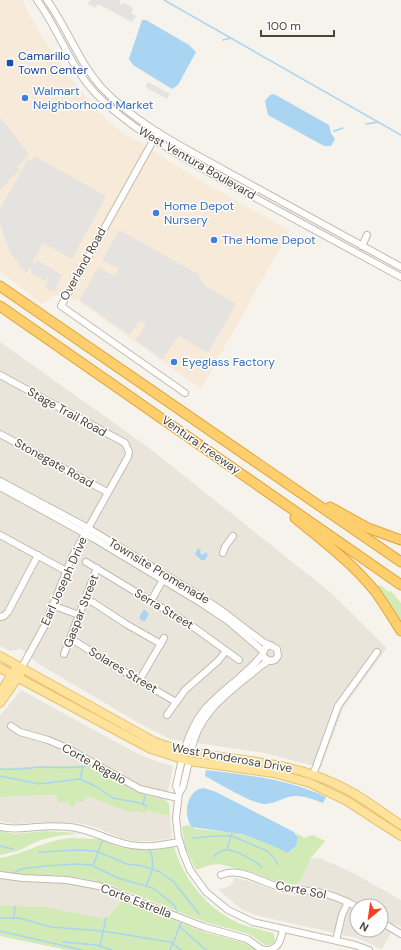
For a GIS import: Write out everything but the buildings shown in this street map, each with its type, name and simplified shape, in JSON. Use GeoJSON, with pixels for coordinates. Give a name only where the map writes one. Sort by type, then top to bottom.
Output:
{"type":"FeatureCollection","features":[{"type":"Feature","properties":{"kind":"highway","name":"Ventura Freeway"},"geometry":{"type":"LineString","coordinates":[[0,286],[401,562]]}},
{"type":"Feature","properties":{"kind":"highway","name":"Ventura Freeway"},"geometry":{"type":"LineString","coordinates":[[0,306],[401,585]]}},
{"type":"Feature","properties":{"kind":"highway"},"geometry":{"type":"LineString","coordinates":[[289,485],[368,528],[401,540]]}},
{"type":"Feature","properties":{"kind":"highway"},"geometry":{"type":"LineString","coordinates":[[275,497],[287,511],[350,564],[375,591],[401,631]]}},
{"type":"Feature","properties":{"kind":"main road","name":"West Ponderosa Drive"},"geometry":{"type":"LineString","coordinates":[[0,656],[145,737],[186,756],[274,773],[310,783],[348,801],[401,836]]}},
{"type":"Feature","properties":{"kind":"main road","name":"Earl Joseph Drive"},"geometry":{"type":"LineString","coordinates":[[0,703],[21,667]]}},
{"type":"Feature","properties":{"kind":"main road","name":"West Ponderosa Drive"},"geometry":{"type":"LineString","coordinates":[[0,668],[141,744],[161,753],[276,765],[312,775],[340,786],[401,826]]}},
{"type":"Feature","properties":{"kind":"main road","name":"Earl Joseph Drive"},"geometry":{"type":"LineString","coordinates":[[0,693],[15,676]]}},
{"type":"Feature","properties":{"kind":"main road"},"geometry":{"type":"LineString","coordinates":[[310,783],[312,775]]}},
{"type":"Feature","properties":{"kind":"street","name":"West Ventura Boulevard"},"geometry":{"type":"LineString","coordinates":[[37,0],[53,25],[70,58],[88,84],[116,112],[152,140],[401,277]]}},
{"type":"Feature","properties":{"kind":"street","name":"West Ventura Boulevard"},"geometry":{"type":"LineString","coordinates":[[47,0],[58,15],[81,60],[108,94],[131,114],[158,132],[401,267]]}},
{"type":"Feature","properties":{"kind":"street","name":"Overland Road"},"geometry":{"type":"LineString","coordinates":[[158,132],[152,140],[60,306],[185,393]]}},
{"type":"Feature","properties":{"kind":"street"},"geometry":{"type":"LineString","coordinates":[[288,216],[293,208]]}},
{"type":"Feature","properties":{"kind":"street"},"geometry":{"type":"LineString","coordinates":[[362,246],[367,235]]}},
{"type":"Feature","properties":{"kind":"street","name":"Stage Trail Road"},"geometry":{"type":"LineString","coordinates":[[0,375],[125,443],[129,452]]}},
{"type":"Feature","properties":{"kind":"street","name":"Stonegate Road"},"geometry":{"type":"LineString","coordinates":[[0,434],[107,492]]}},
{"type":"Feature","properties":{"kind":"street","name":"Earl Joseph Drive"},"geometry":{"type":"LineString","coordinates":[[21,667],[42,630],[66,570],[107,492],[128,457],[129,452]]}},
{"type":"Feature","properties":{"kind":"street","name":"Townsite Promenade"},"geometry":{"type":"LineString","coordinates":[[0,481],[164,578],[218,614],[263,652]]}},
{"type":"Feature","properties":{"kind":"street","name":"Townsite Promenade"},"geometry":{"type":"LineString","coordinates":[[0,488],[86,531]]}},
{"type":"Feature","properties":{"kind":"street"},"geometry":{"type":"LineString","coordinates":[[0,535],[66,570]]}},
{"type":"Feature","properties":{"kind":"street"},"geometry":{"type":"LineString","coordinates":[[223,553],[225,547],[233,536]]}},
{"type":"Feature","properties":{"kind":"street"},"geometry":{"type":"LineString","coordinates":[[0,617],[8,612],[38,555]]}},
{"type":"Feature","properties":{"kind":"street","name":"Serra Street"},"geometry":{"type":"LineString","coordinates":[[86,562],[192,626],[239,660]]}},
{"type":"Feature","properties":{"kind":"street","name":"Gaspar Street"},"geometry":{"type":"LineString","coordinates":[[64,654],[97,568]]}},
{"type":"Feature","properties":{"kind":"street"},"geometry":{"type":"LineString","coordinates":[[150,601],[164,578]]}},
{"type":"Feature","properties":{"kind":"street","name":"Townsite Promenade"},"geometry":{"type":"LineString","coordinates":[[164,578],[212,603],[270,646]]}},
{"type":"Feature","properties":{"kind":"street"},"geometry":{"type":"LineString","coordinates":[[85,599],[94,603],[126,624],[162,641],[140,681]]}},
{"type":"Feature","properties":{"kind":"street"},"geometry":{"type":"LineString","coordinates":[[52,605],[79,615]]}},
{"type":"Feature","properties":{"kind":"street","name":"Solares Street"},"geometry":{"type":"LineString","coordinates":[[70,639],[176,702]]}},
{"type":"Feature","properties":{"kind":"street"},"geometry":{"type":"LineString","coordinates":[[186,756],[198,727],[210,711],[268,661],[273,661],[278,656],[277,649],[270,646],[266,647],[257,662],[201,712],[190,731],[186,756],[183,788],[178,796],[176,818],[182,853],[190,870],[200,885],[228,910],[244,918],[282,929],[336,940],[369,950]]}},
{"type":"Feature","properties":{"kind":"street"},"geometry":{"type":"LineString","coordinates":[[167,715],[191,685],[218,661],[226,651]]}},
{"type":"Feature","properties":{"kind":"street"},"geometry":{"type":"LineString","coordinates":[[263,652],[264,658],[268,661]]}},
{"type":"Feature","properties":{"kind":"street"},"geometry":{"type":"LineString","coordinates":[[312,775],[338,706],[377,652]]}},
{"type":"Feature","properties":{"kind":"street","name":"Corte Regalo"},"geometry":{"type":"LineString","coordinates":[[11,726],[20,732],[58,744],[140,789],[178,796]]}},
{"type":"Feature","properties":{"kind":"street"},"geometry":{"type":"LineString","coordinates":[[0,826],[15,829],[45,827],[77,828],[93,832],[120,843],[141,846],[155,846],[179,842]]}},
{"type":"Feature","properties":{"kind":"street","name":"Corte Sol"},"geometry":{"type":"LineString","coordinates":[[221,875],[231,872],[251,876],[281,888],[322,893],[336,896],[348,902]]}},
{"type":"Feature","properties":{"kind":"street","name":"Corte Estrella"},"geometry":{"type":"LineString","coordinates":[[0,875],[23,878],[67,880],[99,886],[193,923],[248,939],[261,949],[266,950]]}},
{"type":"Feature","properties":{"kind":"street"},"geometry":{"type":"LineString","coordinates":[[336,940],[342,914],[348,902]]}},
{"type":"Feature","properties":{"kind":"street"},"geometry":{"type":"LineString","coordinates":[[389,927],[401,934]]}},
{"type":"Feature","properties":{"kind":"street"},"geometry":{"type":"LineString","coordinates":[[269,950],[278,945],[282,929]]}},
{"type":"Feature","properties":{"kind":"shaded area"},"geometry":{"type":"Polygon","coordinates":[[[0,0],[22,0],[39,32],[72,80],[100,114],[121,132],[140,142],[186,172],[290,230],[201,389],[78,301],[56,295],[42,304],[0,271],[0,0]]]}},
{"type":"Feature","properties":{"kind":"shaded area"},"geometry":{"type":"Polygon","coordinates":[[[90,0],[119,0],[121,1],[119,4],[121,5],[123,2],[133,8],[131,13],[136,16],[132,22],[98,4],[95,8],[88,4],[90,0]]]}},
{"type":"Feature","properties":{"kind":"shaded area"},"geometry":{"type":"Polygon","coordinates":[[[148,82],[170,94],[167,99],[145,87],[148,82]]]}},
{"type":"Feature","properties":{"kind":"shaded area"},"geometry":{"type":"Polygon","coordinates":[[[0,117],[29,154],[17,167],[20,169],[0,190],[0,117]]]}},
{"type":"Feature","properties":{"kind":"shaded area"},"geometry":{"type":"Polygon","coordinates":[[[34,156],[106,196],[72,259],[43,243],[32,263],[35,264],[37,260],[62,275],[54,291],[50,289],[49,292],[45,285],[50,279],[48,278],[46,281],[30,273],[31,268],[28,268],[27,273],[11,254],[0,224],[0,209],[28,159],[31,161],[34,156]]]}},
{"type":"Feature","properties":{"kind":"shaded area"},"geometry":{"type":"Polygon","coordinates":[[[119,230],[198,274],[205,286],[236,304],[208,353],[179,336],[162,359],[136,340],[146,324],[140,320],[129,335],[80,300],[98,267],[115,276],[119,269],[102,260],[119,230]]]}},
{"type":"Feature","properties":{"kind":"shaded area"},"geometry":{"type":"Polygon","coordinates":[[[0,342],[148,447],[330,592],[387,648],[343,708],[321,768],[265,753],[170,739],[137,722],[37,663],[21,649],[10,651],[0,646],[0,342]]]}},
{"type":"Feature","properties":{"kind":"shaded area"},"geometry":{"type":"Polygon","coordinates":[[[21,690],[136,753],[173,767],[166,800],[145,795],[126,787],[0,768],[0,716],[21,690]]]}},
{"type":"Feature","properties":{"kind":"shaded area"},"geometry":{"type":"Polygon","coordinates":[[[70,795],[99,800],[133,813],[135,811],[145,814],[147,811],[170,816],[172,838],[154,841],[135,841],[121,838],[95,827],[78,823],[45,822],[15,824],[0,821],[0,797],[70,795]]]}},
{"type":"Feature","properties":{"kind":"shaded area"},"geometry":{"type":"Polygon","coordinates":[[[320,858],[353,873],[401,900],[401,927],[396,924],[389,936],[389,898],[349,898],[349,936],[255,915],[241,909],[218,889],[229,886],[233,883],[234,878],[253,882],[280,893],[295,896],[310,859],[320,858]]]}},
{"type":"Feature","properties":{"kind":"shaded area"},"geometry":{"type":"Polygon","coordinates":[[[0,872],[79,877],[101,882],[127,891],[123,900],[106,919],[47,907],[0,905],[0,872]]]}},
{"type":"Feature","properties":{"kind":"shaded area"},"geometry":{"type":"Polygon","coordinates":[[[357,938],[388,938],[382,949],[357,938]]]}},
{"type":"Feature","properties":{"kind":"green space"},"geometry":{"type":"Polygon","coordinates":[[[380,585],[389,592],[391,591],[401,603],[401,622],[387,602],[378,586],[380,585]]]}},
{"type":"Feature","properties":{"kind":"green space"},"geometry":{"type":"Polygon","coordinates":[[[88,765],[133,790],[167,801],[169,803],[170,816],[147,811],[145,814],[135,811],[133,813],[96,799],[83,796],[85,798],[84,802],[76,801],[73,807],[70,807],[70,796],[75,796],[70,795],[69,802],[58,802],[57,795],[0,797],[0,768],[88,765]]]}},
{"type":"Feature","properties":{"kind":"green space"},"geometry":{"type":"Polygon","coordinates":[[[190,825],[196,829],[236,833],[266,843],[288,853],[296,845],[296,833],[304,838],[313,835],[325,841],[310,859],[297,885],[277,882],[255,873],[219,864],[210,865],[196,870],[185,847],[182,827],[190,825]]]}},
{"type":"Feature","properties":{"kind":"green space"},"geometry":{"type":"Polygon","coordinates":[[[0,831],[15,834],[45,831],[80,833],[52,837],[38,841],[18,851],[0,855],[0,831]]]}},
{"type":"Feature","properties":{"kind":"green space"},"geometry":{"type":"Polygon","coordinates":[[[70,838],[99,839],[119,847],[141,850],[155,850],[174,847],[185,872],[200,894],[209,903],[219,912],[243,925],[273,933],[275,938],[274,943],[265,945],[249,934],[205,922],[113,886],[89,879],[57,875],[23,875],[0,872],[0,858],[52,841],[70,838]]]}},
{"type":"Feature","properties":{"kind":"green space"},"geometry":{"type":"Polygon","coordinates":[[[123,900],[204,932],[245,943],[257,950],[67,950],[0,936],[0,905],[47,907],[106,919],[123,900]]]}},
{"type":"Feature","properties":{"kind":"water"},"geometry":{"type":"Polygon","coordinates":[[[142,20],[146,20],[189,45],[196,52],[178,85],[172,89],[133,65],[129,59],[142,20]]]}},
{"type":"Feature","properties":{"kind":"water"},"geometry":{"type":"Polygon","coordinates":[[[274,94],[329,125],[331,133],[335,139],[331,146],[324,146],[268,115],[265,101],[270,95],[274,94]]]}},
{"type":"Feature","properties":{"kind":"water"},"geometry":{"type":"Polygon","coordinates":[[[198,548],[201,551],[200,553],[204,555],[205,552],[208,554],[205,560],[201,560],[195,554],[198,548]]]}},
{"type":"Feature","properties":{"kind":"water"},"geometry":{"type":"Polygon","coordinates":[[[144,609],[149,614],[145,621],[143,621],[139,618],[144,609]]]}},
{"type":"Feature","properties":{"kind":"water"},"geometry":{"type":"Polygon","coordinates":[[[206,770],[252,776],[282,782],[326,797],[323,803],[306,797],[292,796],[276,802],[264,804],[258,803],[205,776],[206,770]]]}},
{"type":"Feature","properties":{"kind":"water"},"geometry":{"type":"Polygon","coordinates":[[[203,788],[214,791],[294,832],[298,838],[296,846],[288,853],[241,834],[192,827],[187,816],[188,804],[193,793],[203,788]]]}},
{"type":"Feature","properties":{"kind":"waterway"},"geometry":{"type":"LineString","coordinates":[[164,0],[401,135]]}},
{"type":"Feature","properties":{"kind":"waterway"},"geometry":{"type":"LineString","coordinates":[[223,40],[231,38]]}},
{"type":"Feature","properties":{"kind":"waterway"},"geometry":{"type":"LineString","coordinates":[[366,124],[378,122]]}},
{"type":"Feature","properties":{"kind":"waterway"},"geometry":{"type":"LineString","coordinates":[[334,131],[343,128]]}},
{"type":"Feature","properties":{"kind":"waterway"},"geometry":{"type":"LineString","coordinates":[[0,769],[41,767],[69,768],[86,766]]}},
{"type":"Feature","properties":{"kind":"waterway"},"geometry":{"type":"LineString","coordinates":[[80,779],[83,767]]}},
{"type":"Feature","properties":{"kind":"waterway"},"geometry":{"type":"LineString","coordinates":[[0,776],[39,784],[80,779],[97,787],[113,798],[140,803],[147,806]]}},
{"type":"Feature","properties":{"kind":"waterway"},"geometry":{"type":"LineString","coordinates":[[143,804],[145,796]]}},
{"type":"Feature","properties":{"kind":"waterway"},"geometry":{"type":"LineString","coordinates":[[227,849],[232,833]]}},
{"type":"Feature","properties":{"kind":"waterway"},"geometry":{"type":"LineString","coordinates":[[193,838],[232,836],[267,851],[278,865]]}},
{"type":"Feature","properties":{"kind":"waterway"},"geometry":{"type":"LineString","coordinates":[[93,866],[102,841]]}},
{"type":"Feature","properties":{"kind":"waterway"},"geometry":{"type":"LineString","coordinates":[[0,846],[13,849]]}},
{"type":"Feature","properties":{"kind":"waterway"},"geometry":{"type":"LineString","coordinates":[[39,852],[80,850],[96,851],[127,864],[143,866],[160,872],[174,882],[199,914]]}},
{"type":"Feature","properties":{"kind":"waterway"},"geometry":{"type":"LineString","coordinates":[[213,857],[222,850],[232,851],[250,859],[262,868]]}},
{"type":"Feature","properties":{"kind":"waterway"},"geometry":{"type":"LineString","coordinates":[[146,886],[153,865],[150,851]]}},
{"type":"Feature","properties":{"kind":"waterway"},"geometry":{"type":"LineString","coordinates":[[11,874],[21,869],[45,866],[76,864],[91,865],[118,878],[153,888],[174,905],[177,911]]}},
{"type":"Feature","properties":{"kind":"waterway"},"geometry":{"type":"LineString","coordinates":[[14,918],[15,906]]}},
{"type":"Feature","properties":{"kind":"waterway"},"geometry":{"type":"LineString","coordinates":[[0,918],[19,918],[51,927],[103,931],[170,942],[181,950]]}},
{"type":"Feature","properties":{"kind":"waterway"},"geometry":{"type":"LineString","coordinates":[[100,946],[106,918]]}},
{"type":"Feature","properties":{"kind":"waterway"},"geometry":{"type":"LineString","coordinates":[[170,950],[182,921]]}},
{"type":"Feature","properties":{"kind":"waterway"},"geometry":{"type":"LineString","coordinates":[[179,926],[206,950]]}},
{"type":"Feature","properties":{"kind":"waterway"},"geometry":{"type":"LineString","coordinates":[[0,931],[82,950]]}},
{"type":"Feature","properties":{"kind":"waterway"},"geometry":{"type":"LineString","coordinates":[[63,942],[96,945],[112,950]]}},
{"type":"Feature","properties":{"kind":"place","name":"Camarillo Town Center"},"geometry":{"type":"Point","coordinates":[10,63]}},
{"type":"Feature","properties":{"kind":"place","name":"Walmart Neighborhood Market"},"geometry":{"type":"Point","coordinates":[25,98]}},
{"type":"Feature","properties":{"kind":"place","name":"Home Depot Nursery"},"geometry":{"type":"Point","coordinates":[156,213]}},
{"type":"Feature","properties":{"kind":"place","name":"The Home Depot"},"geometry":{"type":"Point","coordinates":[214,240]}},
{"type":"Feature","properties":{"kind":"place","name":"Eyeglass Factory"},"geometry":{"type":"Point","coordinates":[174,362]}}]}
